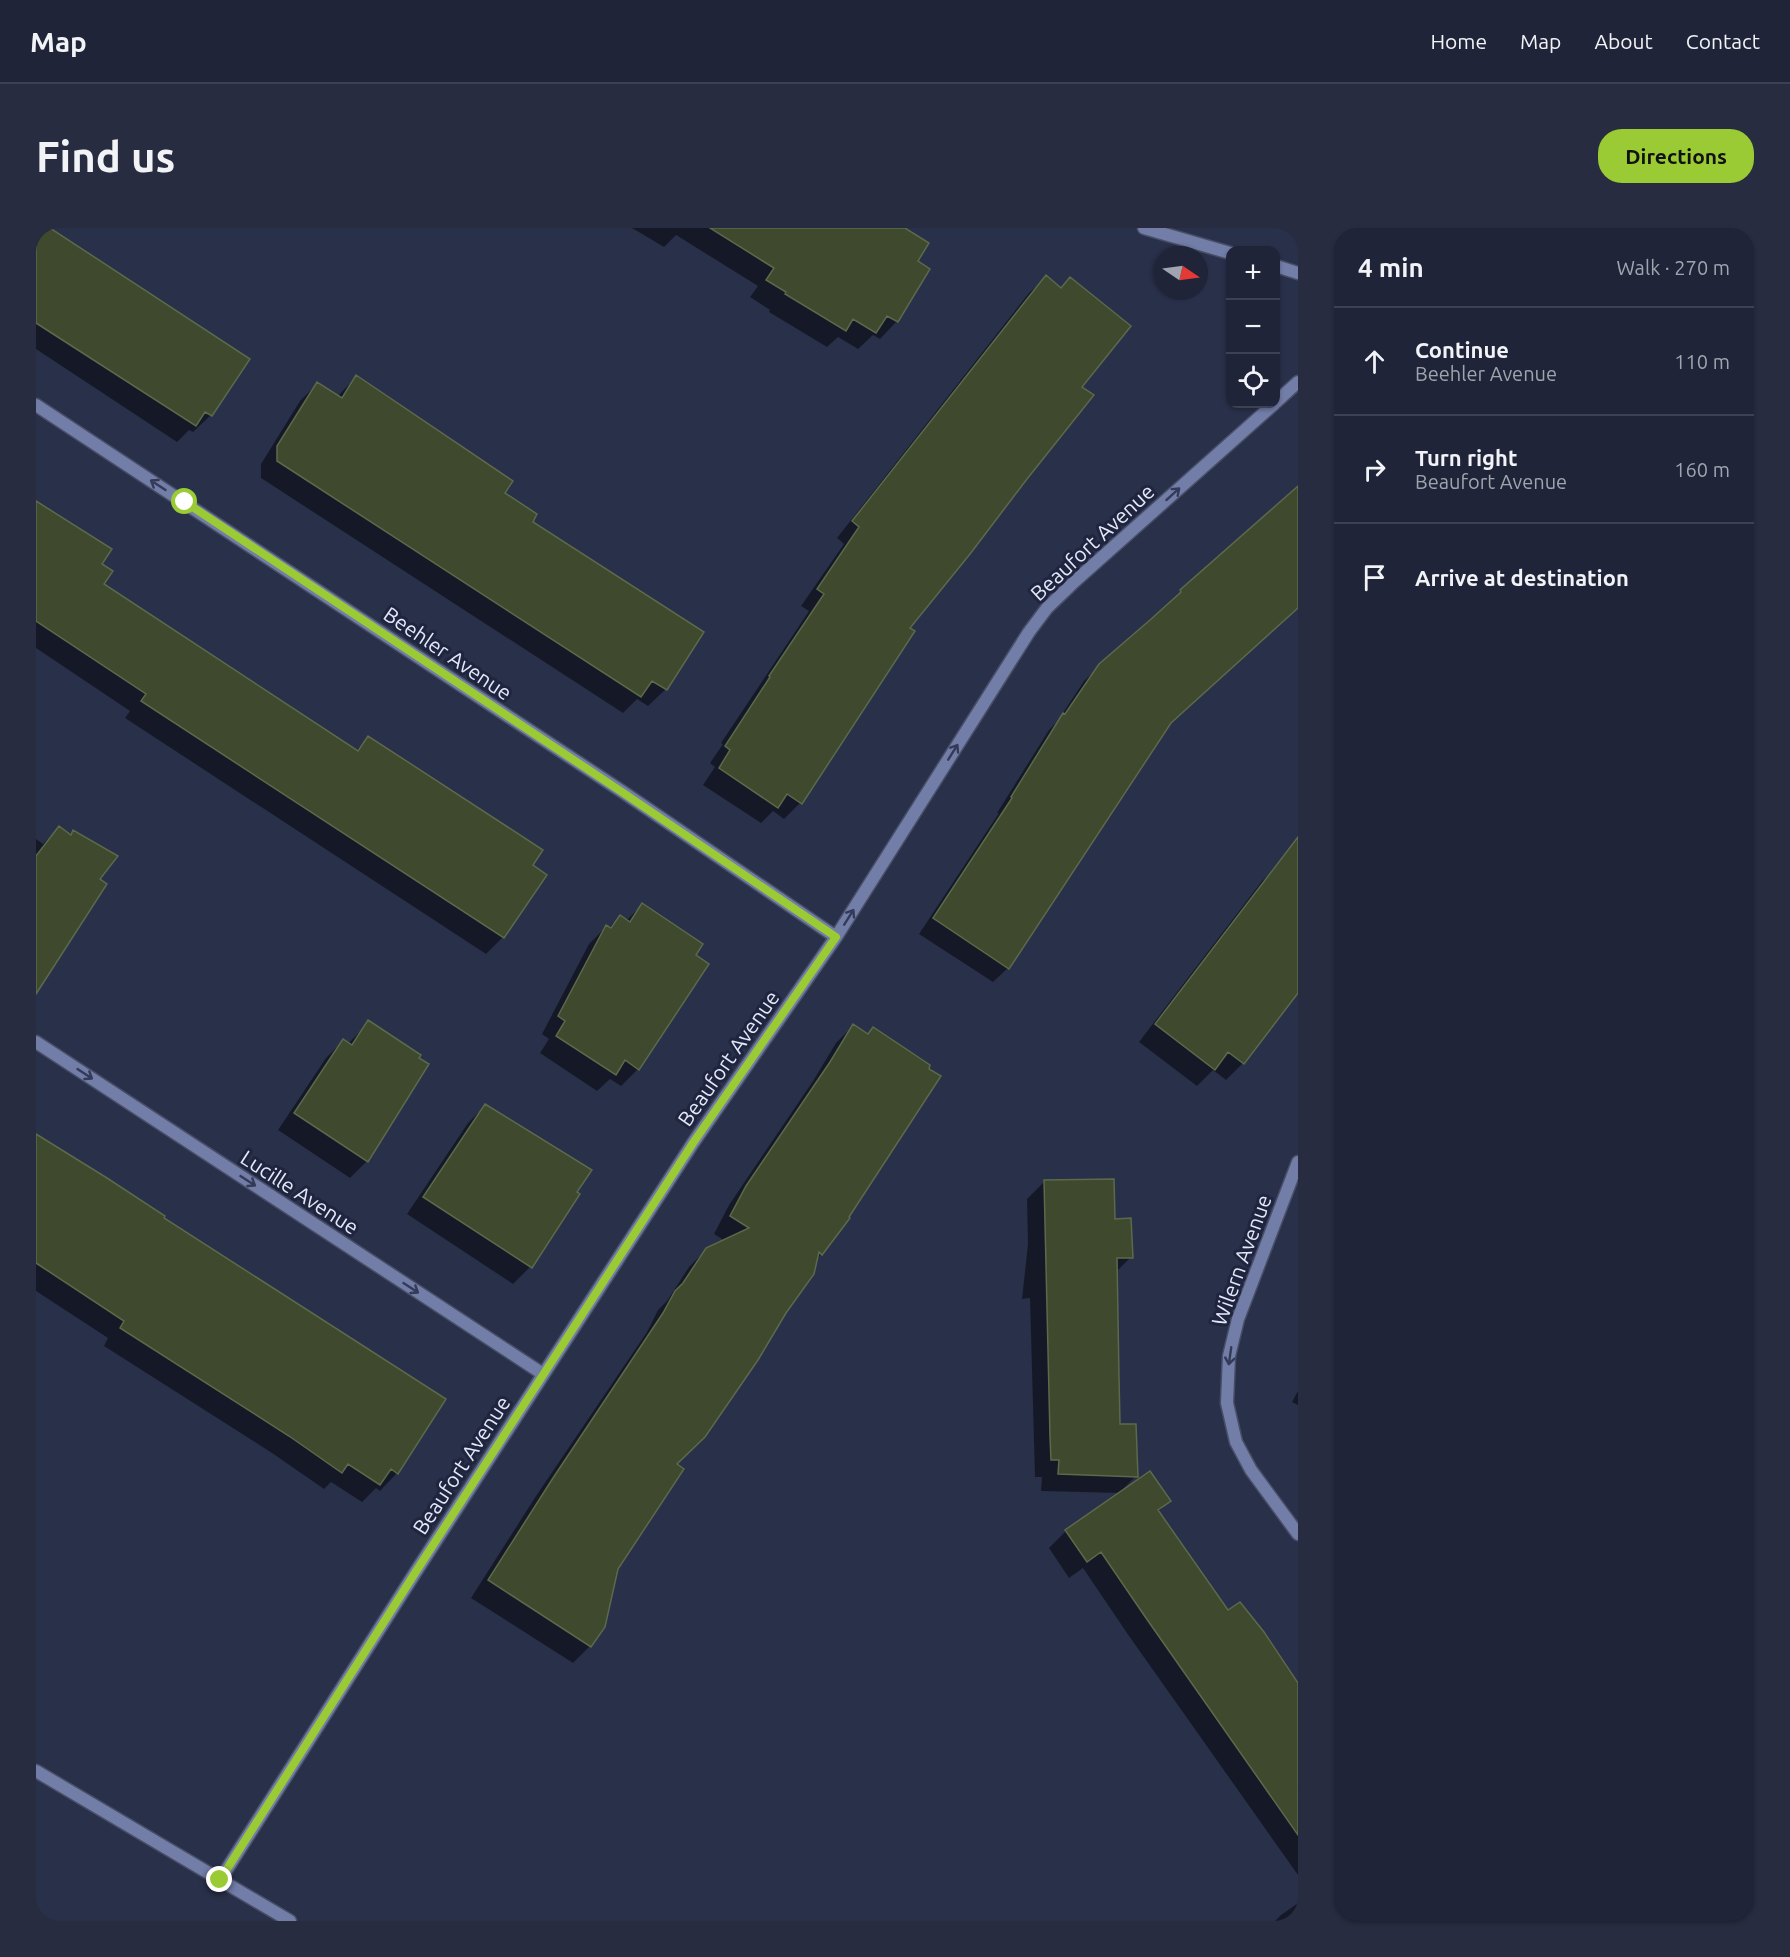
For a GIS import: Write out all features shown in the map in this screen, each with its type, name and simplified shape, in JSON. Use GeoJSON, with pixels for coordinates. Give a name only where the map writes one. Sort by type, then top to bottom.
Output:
{"type":"FeatureCollection","features":[{"type":"Feature","properties":{"kind":"street"},"geometry":{"type":"LineString","coordinates":[[1144,228],[1226,252]]}},
{"type":"Feature","properties":{"kind":"street"},"geometry":{"type":"LineString","coordinates":[[1280,268],[1298,273]]}},
{"type":"Feature","properties":{"kind":"street","name":"Beaufort Avenue"},"geometry":{"type":"LineString","coordinates":[[1280,398],[1298,382]]}},
{"type":"Feature","properties":{"kind":"street","name":"Beehler Avenue"},"geometry":{"type":"LineString","coordinates":[[36,405],[603,779],[836,937]]}},
{"type":"Feature","properties":{"kind":"street","name":"Beaufort Avenue"},"geometry":{"type":"LineString","coordinates":[[220,1880],[543,1374],[693,1143],[836,937],[1029,632],[1047,608],[1074,582],[1269,408]]}},
{"type":"Feature","properties":{"kind":"street","name":"Lucille Avenue"},"geometry":{"type":"LineString","coordinates":[[36,1042],[543,1374]]}},
{"type":"Feature","properties":{"kind":"street","name":"Wilern Avenue"},"geometry":{"type":"LineString","coordinates":[[1298,1162],[1238,1319],[1229,1356],[1227,1403],[1236,1442],[1251,1470],[1298,1534]]}},
{"type":"Feature","properties":{"kind":"street"},"geometry":{"type":"LineString","coordinates":[[36,1771],[290,1921]]}},
{"type":"Feature","properties":{"kind":"building"},"geometry":{"type":"Polygon","coordinates":[[[36,228],[50,228],[250,359],[212,416],[205,412],[196,426],[36,323],[36,228]]]}},
{"type":"Feature","properties":{"kind":"building"},"geometry":{"type":"Polygon","coordinates":[[[710,228],[905,228],[929,243],[918,261],[930,269],[898,322],[887,316],[876,333],[853,319],[846,331],[766,280],[774,268],[710,228]]]}},
{"type":"Feature","properties":{"kind":"building"},"geometry":{"type":"Polygon","coordinates":[[[1046,275],[1061,288],[1070,277],[1131,326],[1082,387],[1094,395],[910,628],[915,631],[802,804],[787,794],[778,808],[719,768],[730,750],[725,746],[824,594],[817,589],[859,527],[852,521],[1046,275]]]}},
{"type":"Feature","properties":{"kind":"building"},"geometry":{"type":"Polygon","coordinates":[[[356,375],[513,481],[505,493],[537,514],[533,522],[704,632],[667,690],[652,681],[641,697],[277,461],[277,446],[317,382],[342,398],[356,375]]]}},
{"type":"Feature","properties":{"kind":"building"},"geometry":{"type":"Polygon","coordinates":[[[1298,486],[1298,608],[1171,723],[1009,969],[933,918],[1012,798],[1063,713],[1065,714],[1099,664],[1298,486]]]}},
{"type":"Feature","properties":{"kind":"building"},"geometry":{"type":"Polygon","coordinates":[[[36,501],[112,549],[102,564],[113,571],[104,584],[358,751],[368,736],[543,850],[533,865],[547,875],[504,938],[141,701],[146,694],[36,621],[36,501]]]}},
{"type":"Feature","properties":{"kind":"building"},"geometry":{"type":"Polygon","coordinates":[[[59,826],[71,835],[73,830],[118,856],[100,879],[107,884],[36,994],[36,856],[59,826]]]}},
{"type":"Feature","properties":{"kind":"building"},"geometry":{"type":"Polygon","coordinates":[[[1298,837],[1298,993],[1244,1064],[1228,1052],[1215,1070],[1155,1024],[1298,837]]]}},
{"type":"Feature","properties":{"kind":"building"},"geometry":{"type":"Polygon","coordinates":[[[642,903],[703,944],[696,955],[709,964],[639,1070],[625,1060],[616,1075],[556,1036],[565,1021],[558,1016],[606,925],[611,928],[620,915],[630,922],[642,903]]]}},
{"type":"Feature","properties":{"kind":"building"},"geometry":{"type":"Polygon","coordinates":[[[368,1020],[421,1055],[419,1058],[429,1064],[368,1162],[294,1113],[343,1039],[352,1045],[368,1020]]]}},
{"type":"Feature","properties":{"kind":"building"},"geometry":{"type":"Polygon","coordinates":[[[853,1024],[868,1034],[873,1027],[930,1065],[929,1069],[941,1076],[850,1218],[822,1255],[819,1252],[814,1274],[786,1313],[758,1360],[705,1437],[677,1464],[684,1469],[618,1569],[605,1627],[591,1647],[488,1580],[663,1313],[675,1291],[683,1283],[706,1248],[749,1228],[730,1216],[746,1186],[853,1024]]]}},
{"type":"Feature","properties":{"kind":"building"},"geometry":{"type":"Polygon","coordinates":[[[485,1104],[592,1170],[577,1192],[580,1194],[532,1268],[423,1197],[485,1104]]]}},
{"type":"Feature","properties":{"kind":"building"},"geometry":{"type":"Polygon","coordinates":[[[36,1134],[446,1399],[398,1474],[391,1469],[380,1485],[348,1464],[342,1473],[289,1436],[120,1328],[124,1321],[36,1263],[36,1134]]]}},
{"type":"Feature","properties":{"kind":"building"},"geometry":{"type":"Polygon","coordinates":[[[1114,1179],[1115,1219],[1131,1218],[1133,1258],[1117,1258],[1120,1424],[1136,1424],[1138,1477],[1058,1474],[1059,1460],[1051,1460],[1044,1180],[1114,1179]]]}},
{"type":"Feature","properties":{"kind":"building"},"geometry":{"type":"Polygon","coordinates":[[[1150,1471],[1171,1501],[1158,1510],[1228,1610],[1240,1602],[1264,1632],[1298,1683],[1298,1835],[1101,1552],[1087,1562],[1065,1530],[1150,1471]]]}},
{"type":"Feature","properties":{"kind":"route"},"geometry":{"type":"LineString","coordinates":[[185,502],[836,937],[693,1143],[220,1880]]}}]}
